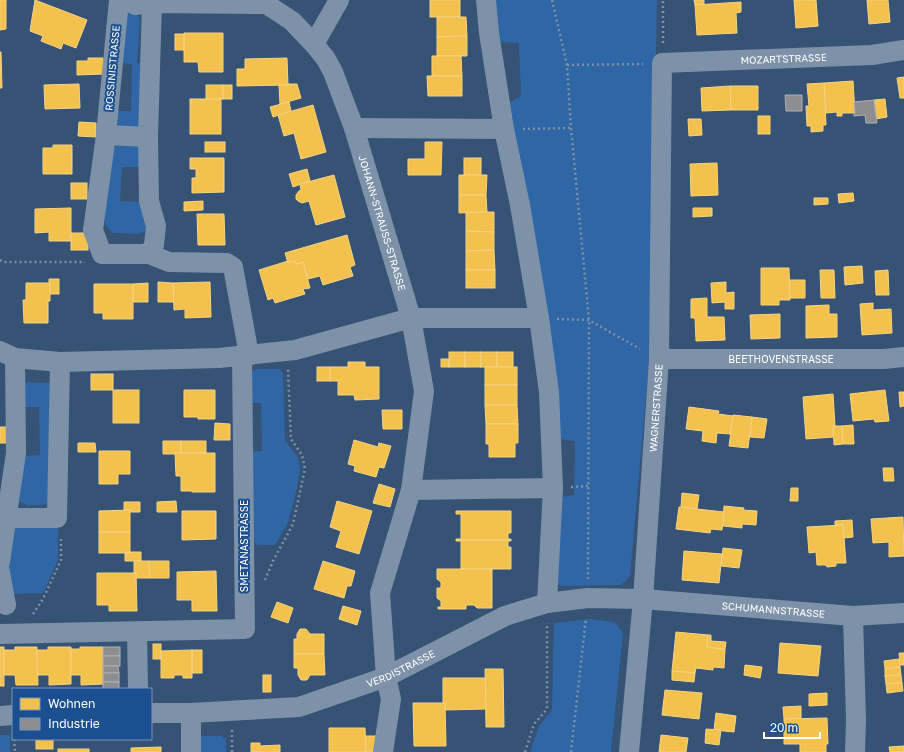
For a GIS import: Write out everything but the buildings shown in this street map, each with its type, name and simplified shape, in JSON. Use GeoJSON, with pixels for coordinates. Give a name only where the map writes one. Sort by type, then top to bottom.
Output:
{"type":"FeatureCollection","features":[{"type":"Feature","properties":{"kind":"street","name":"ROSSINISTRASSE"},"geometry":{"type":"LineString","coordinates":[[102,254],[93,230],[106,135],[118,0]]}},
{"type":"Feature","properties":{"kind":"street","name":"JOHANN-STRAUSS-STRASSE"},"geometry":{"type":"LineString","coordinates":[[124,0],[135,5],[152,3],[266,4],[292,21],[326,59],[333,72],[354,128],[411,318],[424,391],[411,490],[380,593],[386,677],[391,699],[383,752]]}},
{"type":"Feature","properties":{"kind":"street"},"geometry":{"type":"LineString","coordinates":[[314,44],[340,0]]}},
{"type":"Feature","properties":{"kind":"street"},"geometry":{"type":"LineString","coordinates":[[486,0],[504,129],[520,205],[539,318],[549,392],[553,488],[547,602]]}},
{"type":"Feature","properties":{"kind":"street"},"geometry":{"type":"LineString","coordinates":[[149,254],[154,245],[156,226],[149,201],[148,137],[152,3]]}},
{"type":"Feature","properties":{"kind":"street","name":"MOZARTSTRASSE"},"geometry":{"type":"LineString","coordinates":[[662,63],[872,55],[904,50]]}},
{"type":"Feature","properties":{"kind":"street","name":"WAGNERSTRASSE"},"geometry":{"type":"LineString","coordinates":[[628,752],[643,599],[659,359],[662,63]]}},
{"type":"Feature","properties":{"kind":"street"},"geometry":{"type":"LineString","coordinates":[[354,128],[504,129]]}},
{"type":"Feature","properties":{"kind":"street"},"geometry":{"type":"LineString","coordinates":[[106,135],[148,137]]}},
{"type":"Feature","properties":{"kind":"street"},"geometry":{"type":"LineString","coordinates":[[102,254],[149,254],[169,262],[227,263],[233,268],[245,356]]}},
{"type":"Feature","properties":{"kind":"street"},"geometry":{"type":"LineString","coordinates":[[0,562],[16,453],[8,354],[60,362],[219,358],[295,350],[411,318],[539,318]]}},
{"type":"Feature","properties":{"kind":"street","name":"SMETANASTRASSE"},"geometry":{"type":"LineString","coordinates":[[0,634],[245,629],[245,356]]}},
{"type":"Feature","properties":{"kind":"street","name":"BEETHOVENSTRASSE"},"geometry":{"type":"LineString","coordinates":[[659,359],[904,358]]}},
{"type":"Feature","properties":{"kind":"street"},"geometry":{"type":"LineString","coordinates":[[7,518],[57,518],[60,362]]}},
{"type":"Feature","properties":{"kind":"street"},"geometry":{"type":"LineString","coordinates":[[411,490],[553,488]]}},
{"type":"Feature","properties":{"kind":"street"},"geometry":{"type":"LineString","coordinates":[[0,572],[6,605]]}},
{"type":"Feature","properties":{"kind":"street","name":"VERDISTRASSE"},"geometry":{"type":"LineString","coordinates":[[152,713],[191,713],[299,707],[386,677],[505,616],[547,602],[588,598],[643,599]]}},
{"type":"Feature","properties":{"kind":"street","name":"SCHUMANNSTRASSE"},"geometry":{"type":"LineString","coordinates":[[643,599],[853,616],[904,613]]}},
{"type":"Feature","properties":{"kind":"street"},"geometry":{"type":"LineString","coordinates":[[853,616],[856,720],[855,752]]}},
{"type":"Feature","properties":{"kind":"street"},"geometry":{"type":"LineString","coordinates":[[137,632],[138,688]]}},
{"type":"Feature","properties":{"kind":"street"},"geometry":{"type":"LineString","coordinates":[[191,713],[191,752]]}},
{"type":"Feature","properties":{"kind":"street"},"geometry":{"type":"LineString","coordinates":[[0,716],[12,715]]}},
{"type":"Feature","properties":{"kind":"path"},"geometry":{"type":"LineString","coordinates":[[552,0],[567,65],[571,128],[589,320],[588,598],[572,752]]}},
{"type":"Feature","properties":{"kind":"path"},"geometry":{"type":"LineString","coordinates":[[567,65],[662,63],[663,0]]}},
{"type":"Feature","properties":{"kind":"path"},"geometry":{"type":"LineString","coordinates":[[504,129],[571,128]]}},
{"type":"Feature","properties":{"kind":"path"},"geometry":{"type":"LineString","coordinates":[[0,260],[4,262],[88,262],[102,254]]}},
{"type":"Feature","properties":{"kind":"path"},"geometry":{"type":"LineString","coordinates":[[539,318],[589,320],[659,359]]}},
{"type":"Feature","properties":{"kind":"path"},"geometry":{"type":"LineString","coordinates":[[264,581],[293,524],[305,469],[302,455],[291,439],[287,351]]}},
{"type":"Feature","properties":{"kind":"path"},"geometry":{"type":"LineString","coordinates":[[22,634],[22,630],[43,598],[61,560],[61,522],[57,518]]}},
{"type":"Feature","properties":{"kind":"path"},"geometry":{"type":"LineString","coordinates":[[525,752],[534,724],[548,708],[547,602]]}},
{"type":"Feature","properties":{"kind":"path"},"geometry":{"type":"LineString","coordinates":[[14,740],[15,752]]}},
{"type":"Feature","properties":{"kind":"shaded area"},"geometry":{"type":"Polygon","coordinates":[[[490,0],[657,0],[651,338],[630,576],[621,585],[561,586],[554,580],[561,497],[574,495],[575,441],[558,439],[510,102],[521,96],[519,43],[501,42],[495,39],[490,0]]]}},
{"type":"Feature","properties":{"kind":"shaded area"},"geometry":{"type":"Polygon","coordinates":[[[129,13],[136,14],[140,18],[137,63],[143,64],[145,122],[138,131],[119,129],[116,121],[116,111],[131,111],[132,64],[120,63],[123,17],[129,13]]]}},
{"type":"Feature","properties":{"kind":"shaded area"},"geometry":{"type":"Polygon","coordinates":[[[118,145],[139,145],[140,167],[122,167],[120,201],[141,202],[147,229],[139,234],[113,233],[105,224],[104,207],[110,148],[118,145]]]}},
{"type":"Feature","properties":{"kind":"shaded area"},"geometry":{"type":"Polygon","coordinates":[[[257,369],[280,369],[283,374],[285,440],[298,458],[300,469],[288,523],[275,545],[258,545],[251,541],[248,452],[262,451],[261,403],[248,403],[248,373],[257,369]]]}},
{"type":"Feature","properties":{"kind":"shaded area"},"geometry":{"type":"Polygon","coordinates":[[[25,382],[53,383],[49,504],[29,506],[20,502],[19,497],[25,456],[40,455],[39,407],[24,407],[25,382]]]}},
{"type":"Feature","properties":{"kind":"shaded area"},"geometry":{"type":"Polygon","coordinates":[[[16,523],[55,524],[58,528],[58,560],[43,593],[12,594],[7,569],[16,523]]]}},
{"type":"Feature","properties":{"kind":"shaded area"},"geometry":{"type":"Polygon","coordinates":[[[590,619],[615,622],[623,633],[611,752],[530,752],[539,726],[552,710],[554,623],[590,619]]]}},
{"type":"Feature","properties":{"kind":"shaded area"},"geometry":{"type":"Polygon","coordinates":[[[0,735],[10,735],[10,752],[0,752],[0,735]]]}},
{"type":"Feature","properties":{"kind":"shaded area"},"geometry":{"type":"Polygon","coordinates":[[[198,736],[221,736],[226,739],[226,752],[197,752],[198,736]]]}}]}
